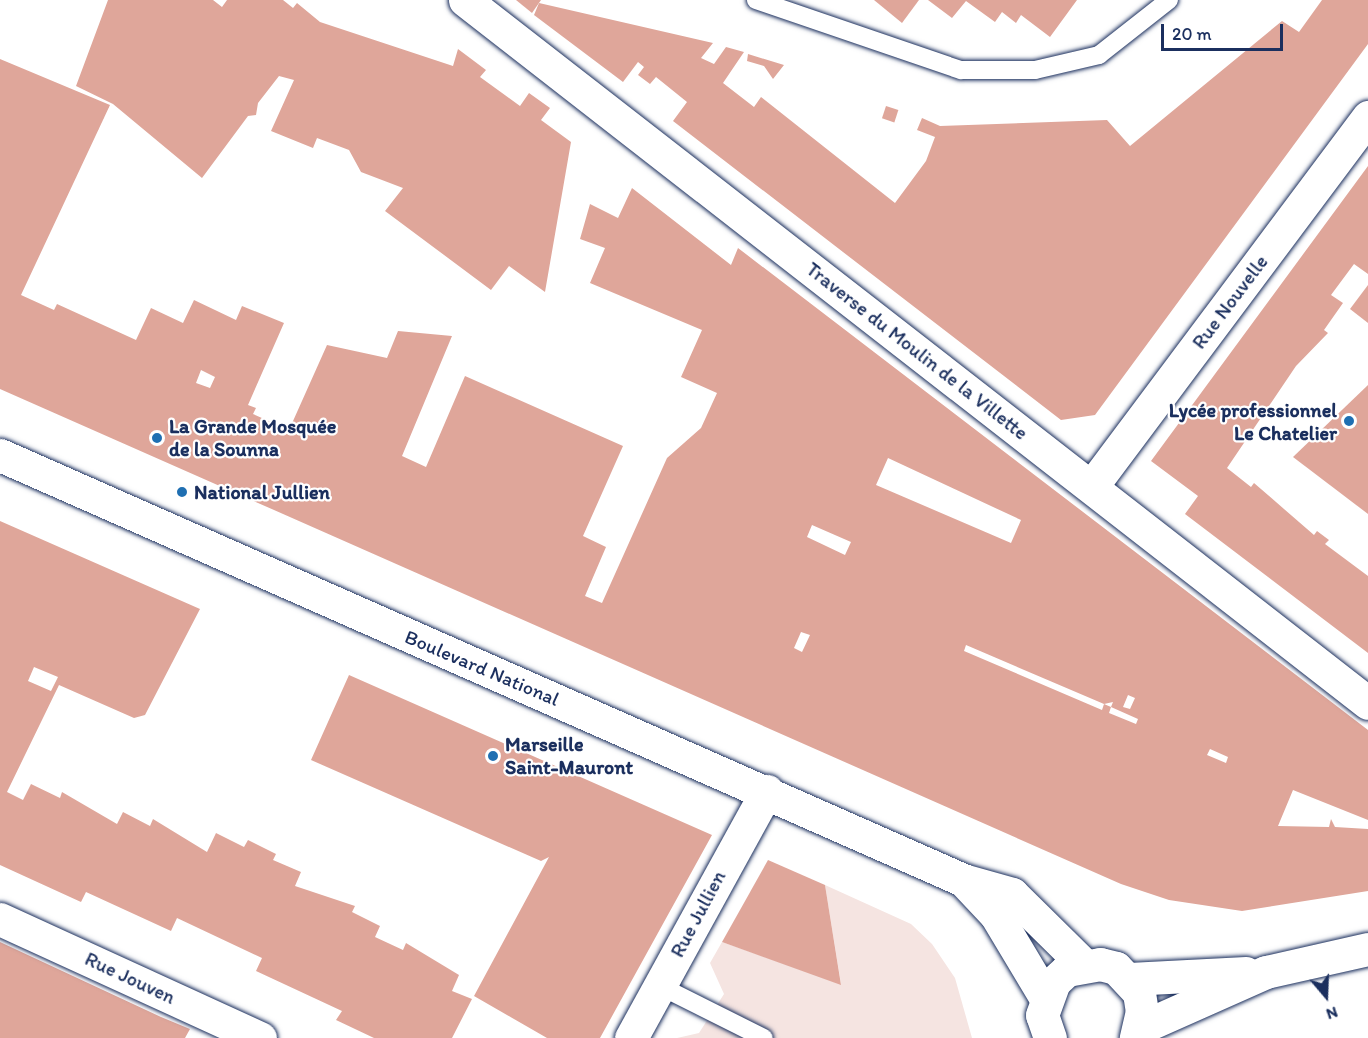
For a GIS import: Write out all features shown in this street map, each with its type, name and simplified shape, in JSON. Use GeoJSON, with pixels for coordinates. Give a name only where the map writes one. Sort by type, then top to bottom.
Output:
{"type":"FeatureCollection","features":[{"type":"Feature","properties":{"kind":"street","name":"Traverse du Moulin de la Villette"},"geometry":{"type":"LineString","coordinates":[[465,0],[1368,703]]}},
{"type":"Feature","properties":{"kind":"street","name":"Rue Nouvelle"},"geometry":{"type":"LineString","coordinates":[[1092,486],[1368,117]]}},
{"type":"Feature","properties":{"kind":"street","name":"Boulevard National"},"geometry":{"type":"LineString","coordinates":[[0,455],[767,791],[963,880],[1012,894],[1083,964]]}},
{"type":"Feature","properties":{"kind":"street","name":"Rue Jullien"},"geometry":{"type":"LineString","coordinates":[[631,1038],[767,791]]}},
{"type":"Feature","properties":{"kind":"street","name":"Boulevard National"},"geometry":{"type":"LineString","coordinates":[[963,880],[996,915],[1045,997],[1042,1015],[1050,1038]]}},
{"type":"Feature","properties":{"kind":"street","name":"Rue Jouven"},"geometry":{"type":"LineString","coordinates":[[0,919],[260,1038]]}},
{"type":"Feature","properties":{"kind":"street"},"geometry":{"type":"LineString","coordinates":[[1129,979],[1266,972],[1368,949]]}},
{"type":"Feature","properties":{"kind":"street"},"geometry":{"type":"LineString","coordinates":[[1045,997],[1067,970],[1083,964],[1116,968],[1129,979],[1139,993],[1138,1033],[1266,972]]}},
{"type":"Feature","properties":{"kind":"lane"},"geometry":{"type":"LineString","coordinates":[[756,0],[961,70],[1035,70],[1099,55],[1169,0]]}},
{"type":"Feature","properties":{"kind":"lane"},"geometry":{"type":"LineString","coordinates":[[660,986],[764,1038]]}},
{"type":"Feature","properties":{"kind":"shaded area"},"geometry":{"type":"Polygon","coordinates":[[[825,885],[911,924],[932,944],[955,978],[972,1038],[677,1038],[699,1033],[724,994],[710,963],[722,942],[841,984],[825,885]]]}},
{"type":"Feature","properties":{"kind":"building"},"geometry":{"type":"Polygon","coordinates":[[[108,0],[213,0],[222,7],[227,0],[283,0],[293,8],[297,3],[320,22],[453,66],[458,49],[486,70],[480,77],[520,106],[529,93],[550,108],[541,120],[571,142],[545,292],[509,266],[491,290],[385,211],[403,188],[361,172],[349,150],[317,138],[313,148],[271,131],[294,80],[279,76],[258,103],[256,115],[248,116],[202,178],[113,104],[76,86],[108,0]]]}},
{"type":"Feature","properties":{"kind":"building"},"geometry":{"type":"Polygon","coordinates":[[[516,0],[541,0],[532,13],[516,0]]]}},
{"type":"Feature","properties":{"kind":"building"},"geometry":{"type":"Polygon","coordinates":[[[874,0],[919,0],[902,23],[874,0]]]}},
{"type":"Feature","properties":{"kind":"building"},"geometry":{"type":"Polygon","coordinates":[[[928,0],[1077,0],[1050,37],[1021,15],[1016,23],[1002,12],[995,22],[966,1],[952,18],[928,0]]]}},
{"type":"Feature","properties":{"kind":"building"},"geometry":{"type":"Polygon","coordinates":[[[1322,0],[1368,0],[1368,44],[1095,415],[1061,420],[673,121],[687,102],[656,77],[650,84],[638,75],[644,67],[638,62],[623,82],[534,15],[539,3],[713,43],[701,58],[714,64],[726,47],[744,52],[723,83],[754,107],[761,97],[895,203],[926,161],[935,137],[917,130],[922,118],[940,126],[1107,120],[1130,146],[1282,21],[1299,32],[1322,0]]]}},
{"type":"Feature","properties":{"kind":"building"},"geometry":{"type":"Polygon","coordinates":[[[748,54],[784,65],[773,79],[764,66],[747,61],[748,54]]]}},
{"type":"Feature","properties":{"kind":"building"},"geometry":{"type":"Polygon","coordinates":[[[0,59],[110,105],[21,295],[54,310],[57,304],[136,340],[151,308],[183,323],[194,300],[236,320],[242,306],[284,323],[248,405],[256,408],[253,414],[289,430],[327,345],[387,358],[398,331],[452,336],[402,456],[426,467],[465,376],[623,446],[583,536],[606,547],[585,596],[602,603],[667,458],[701,428],[717,393],[681,377],[702,330],[590,283],[605,248],[580,239],[590,204],[618,218],[632,188],[731,265],[738,248],[1368,730],[1368,820],[1293,790],[1278,826],[1329,827],[1331,819],[1335,827],[1368,829],[1368,891],[1242,911],[1169,900],[1121,884],[0,389],[0,59]],[[201,370],[196,383],[210,388],[215,377],[201,370]],[[888,458],[876,485],[1011,543],[1021,520],[888,458]],[[812,525],[807,537],[845,555],[851,542],[812,525]],[[801,632],[794,648],[802,652],[810,635],[801,632]],[[966,645],[964,651],[1102,710],[1104,704],[966,645]],[[1128,695],[1123,707],[1130,709],[1135,698],[1128,695]],[[1111,707],[1109,713],[1136,724],[1138,719],[1111,707]],[[1210,749],[1207,755],[1226,763],[1228,757],[1210,749]]]}},
{"type":"Feature","properties":{"kind":"building"},"geometry":{"type":"Polygon","coordinates":[[[886,106],[898,110],[894,122],[882,118],[886,106]]]}},
{"type":"Feature","properties":{"kind":"building"},"geometry":{"type":"Polygon","coordinates":[[[1368,166],[1368,274],[1354,264],[1331,295],[1343,303],[1324,330],[1328,333],[1296,366],[1227,468],[1251,487],[1254,483],[1314,535],[1317,531],[1329,540],[1325,544],[1368,576],[1368,653],[1185,514],[1198,496],[1151,461],[1368,166]]]}},
{"type":"Feature","properties":{"kind":"building"},"geometry":{"type":"Polygon","coordinates":[[[1368,285],[1368,323],[1350,309],[1368,285]]]}},
{"type":"Feature","properties":{"kind":"building","name":"Lycée professionnel Le Chatelier"},"geometry":{"type":"Polygon","coordinates":[[[1368,385],[1368,514],[1293,457],[1368,385]]]}},
{"type":"Feature","properties":{"kind":"building"},"geometry":{"type":"Polygon","coordinates":[[[0,521],[200,609],[145,715],[134,718],[59,685],[7,792],[23,800],[31,784],[60,798],[62,792],[117,824],[123,812],[150,826],[153,819],[207,852],[216,833],[244,847],[248,840],[276,854],[273,860],[301,872],[295,886],[355,906],[352,912],[380,926],[375,937],[403,950],[406,943],[459,975],[452,991],[472,999],[452,1038],[374,1038],[336,1020],[342,1011],[256,971],[262,958],[177,918],[171,931],[86,892],[81,902],[0,865],[0,521]],[[34,667],[28,681],[51,691],[58,677],[34,667]]]}},
{"type":"Feature","properties":{"kind":"building"},"geometry":{"type":"Polygon","coordinates":[[[349,675],[712,835],[600,1038],[547,1038],[474,996],[549,857],[541,861],[311,760],[349,675]]]}},
{"type":"Feature","properties":{"kind":"building"},"geometry":{"type":"Polygon","coordinates":[[[768,860],[825,885],[841,985],[722,942],[768,860]]]}},
{"type":"Feature","properties":{"kind":"building"},"geometry":{"type":"Polygon","coordinates":[[[0,942],[190,1029],[185,1038],[0,1038],[0,942]]]}},
{"type":"Feature","properties":{"kind":"place","name":"Lycée professionnel Le Chatelier"},"geometry":{"type":"Point","coordinates":[1349,421]}},
{"type":"Feature","properties":{"kind":"place","name":"La Grande Mosquée de la Sounna"},"geometry":{"type":"Point","coordinates":[157,438]}},
{"type":"Feature","properties":{"kind":"place","name":"National Jullien"},"geometry":{"type":"Point","coordinates":[182,492]}},
{"type":"Feature","properties":{"kind":"place","name":"Marseille Saint-Mauront"},"geometry":{"type":"Point","coordinates":[493,756]}}]}
